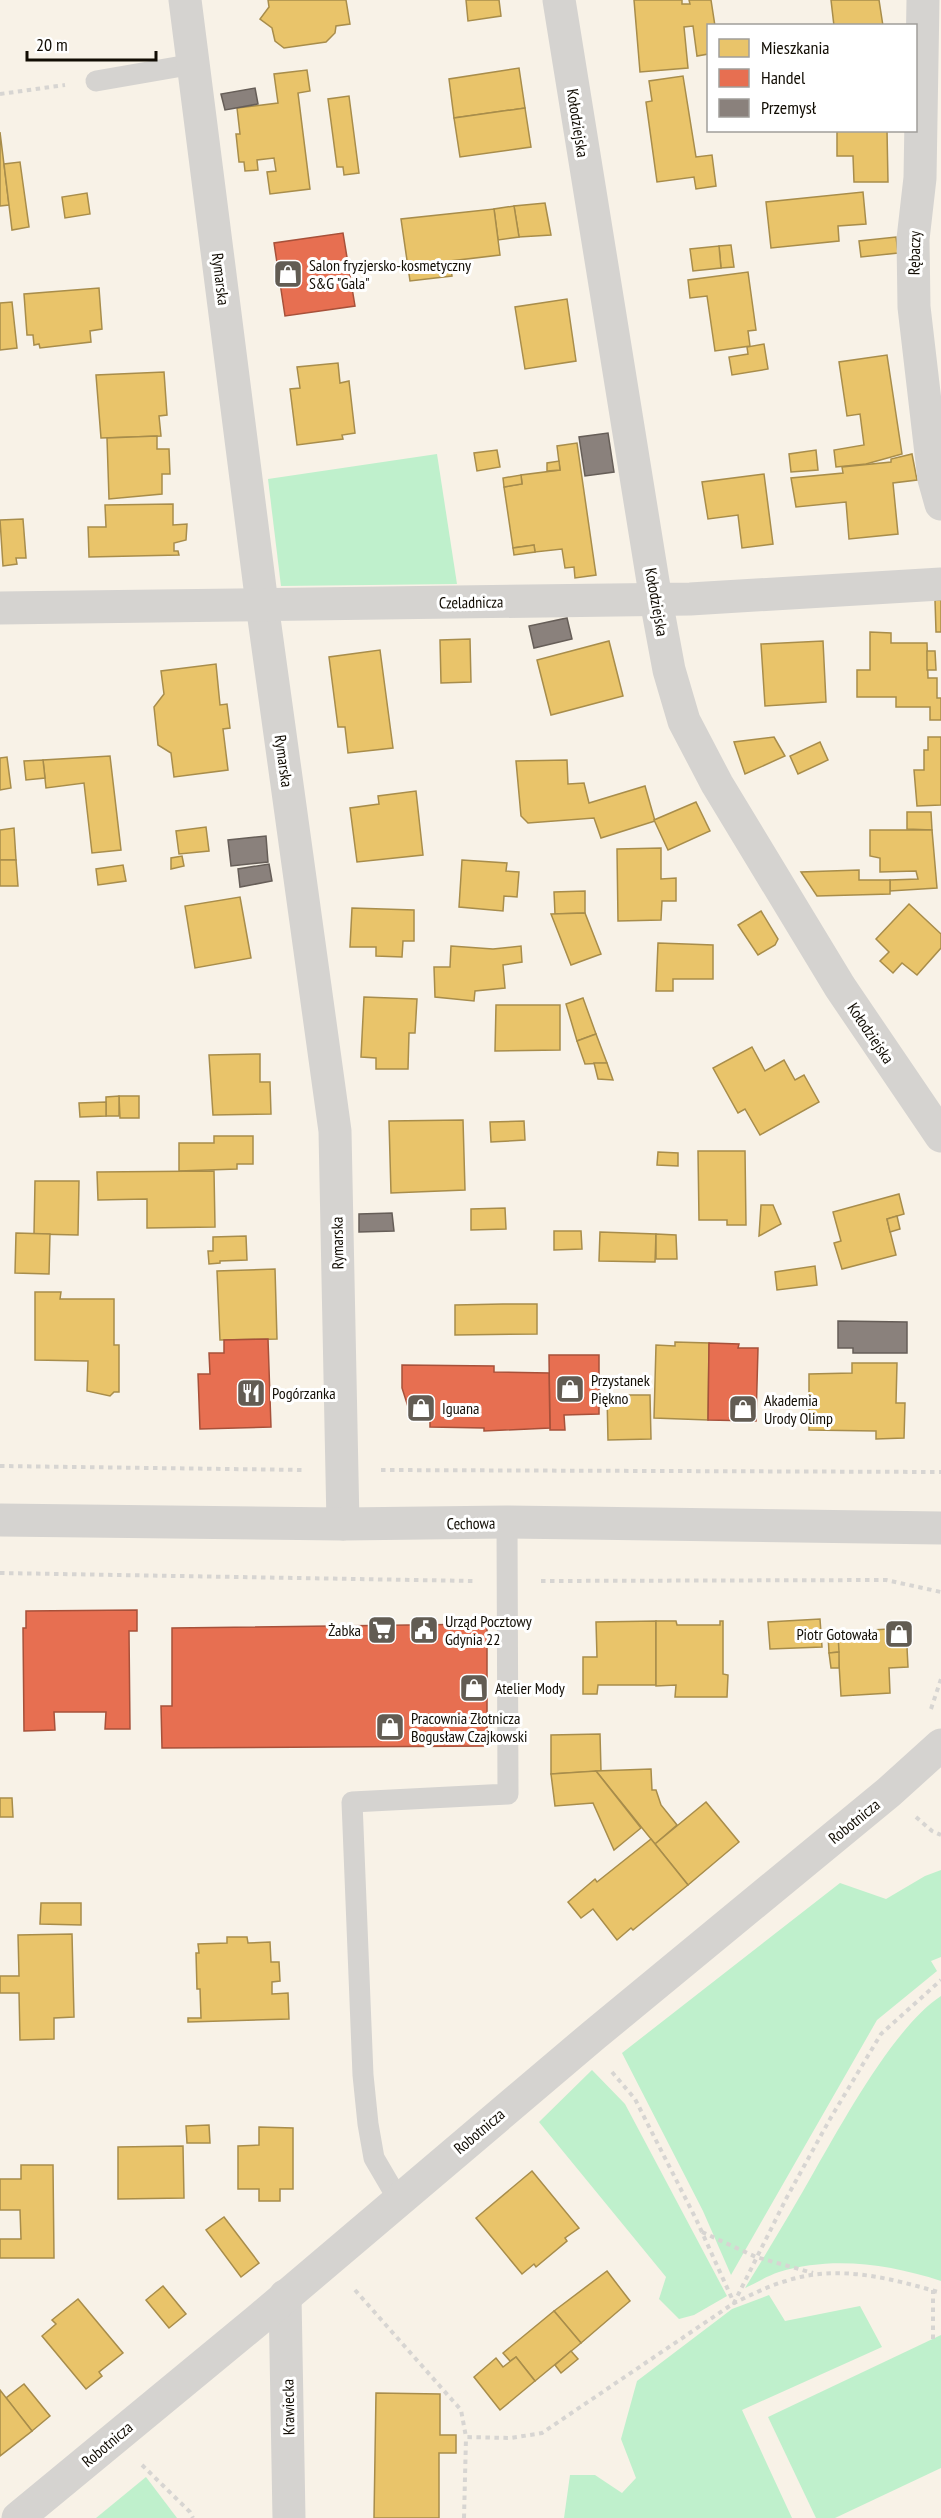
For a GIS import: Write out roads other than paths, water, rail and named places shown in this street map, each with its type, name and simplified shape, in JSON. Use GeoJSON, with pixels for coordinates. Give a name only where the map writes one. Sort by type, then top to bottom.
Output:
{"type":"FeatureCollection","features":[{"type":"Feature","properties":{"kind":"street","name":"Rymarska"},"geometry":{"type":"LineString","coordinates":[[185,0],[262,604],[335,1131],[343,1524]]}},
{"type":"Feature","properties":{"kind":"street","name":"Kołodziejska"},"geometry":{"type":"LineString","coordinates":[[559,0],[656,600],[669,670],[684,721],[717,784],[840,987],[941,1136]]}},
{"type":"Feature","properties":{"kind":"street","name":"Rębaczy"},"geometry":{"type":"LineString","coordinates":[[923,0],[930,179],[913,239],[914,307],[934,479],[941,504]]}},
{"type":"Feature","properties":{"kind":"street","name":"Czeladnicza"},"geometry":{"type":"LineString","coordinates":[[0,608],[656,600],[941,584]]}},
{"type":"Feature","properties":{"kind":"street","name":"Cechowa"},"geometry":{"type":"LineString","coordinates":[[0,1520],[343,1524],[507,1522],[941,1528]]}},
{"type":"Feature","properties":{"kind":"street","name":"Robotnicza"},"geometry":{"type":"LineString","coordinates":[[18,2518],[889,1792],[941,1744]]}},
{"type":"Feature","properties":{"kind":"street","name":"Krawiecka"},"geometry":{"type":"LineString","coordinates":[[285,2296],[290,2518]]}},
{"type":"Feature","properties":{"kind":"lane"},"geometry":{"type":"LineString","coordinates":[[96,81],[194,64]]}},
{"type":"Feature","properties":{"kind":"lane"},"geometry":{"type":"LineString","coordinates":[[398,2199],[374,2158],[363,2075],[352,1802],[508,1794],[507,1522]]}},
{"type":"Feature","properties":{"kind":"place","name":"Salon fryzjersko-kosmetyczny S&G \"Gala\""},"geometry":{"type":"Point","coordinates":[288,274]}},
{"type":"Feature","properties":{"kind":"place","name":"Przystanek Piękno"},"geometry":{"type":"Point","coordinates":[570,1389]}},
{"type":"Feature","properties":{"kind":"place","name":"Pogórzanka"},"geometry":{"type":"Point","coordinates":[251,1393]}},
{"type":"Feature","properties":{"kind":"place","name":"Iguana"},"geometry":{"type":"Point","coordinates":[421,1408]}},
{"type":"Feature","properties":{"kind":"place","name":"Akademia Urody Olimp"},"geometry":{"type":"Point","coordinates":[743,1409]}},
{"type":"Feature","properties":{"kind":"place","name":"Żabka"},"geometry":{"type":"Point","coordinates":[382,1630]}},
{"type":"Feature","properties":{"kind":"place","name":"Urząd Pocztowy Gdynia 22"},"geometry":{"type":"Point","coordinates":[424,1630]}},
{"type":"Feature","properties":{"kind":"place","name":"Piotr Gotowała"},"geometry":{"type":"Point","coordinates":[899,1634]}},
{"type":"Feature","properties":{"kind":"place","name":"Atelier Mody"},"geometry":{"type":"Point","coordinates":[474,1688]}},
{"type":"Feature","properties":{"kind":"place","name":"Pracownia Złotnicza Bogusław Czajkowski"},"geometry":{"type":"Point","coordinates":[390,1727]}}]}
